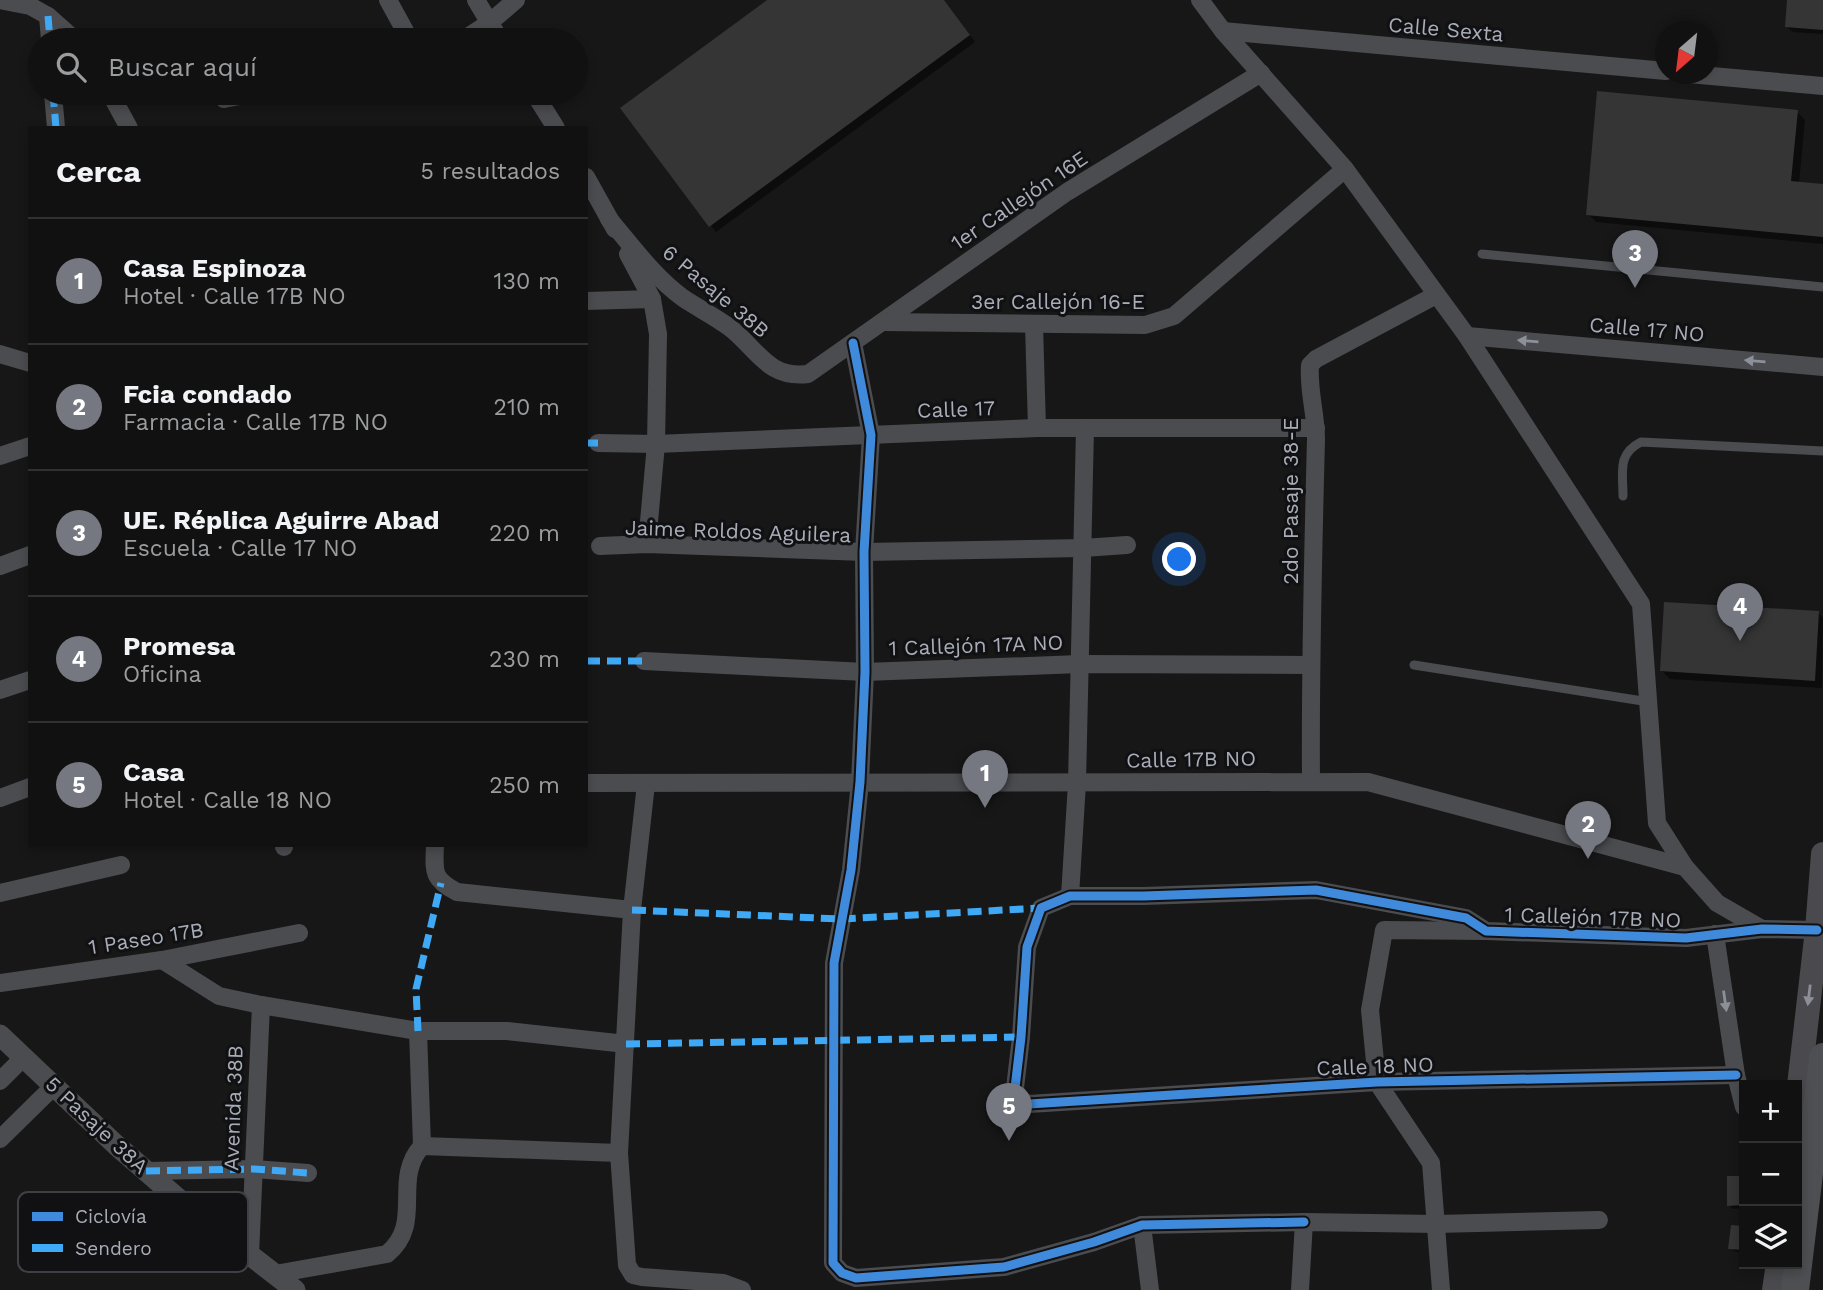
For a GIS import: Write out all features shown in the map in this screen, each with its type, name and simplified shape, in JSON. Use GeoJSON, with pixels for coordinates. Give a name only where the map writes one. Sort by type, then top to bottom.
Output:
{"type":"FeatureCollection","features":[{"type":"Feature","properties":{"kind":"main road"},"geometry":{"type":"LineString","coordinates":[[1800,1080],[1823,854]]}},
{"type":"Feature","properties":{"kind":"main road"},"geometry":{"type":"LineString","coordinates":[[1795,1290],[1822,1066]]}},
{"type":"Feature","properties":{"kind":"main road"},"geometry":{"type":"LineString","coordinates":[[1774,1290],[1777,1269]]}},
{"type":"Feature","properties":{"kind":"street"},"geometry":{"type":"LineString","coordinates":[[388,0],[403,28]]}},
{"type":"Feature","properties":{"kind":"street"},"geometry":{"type":"LineString","coordinates":[[476,0],[492,28]]}},
{"type":"Feature","properties":{"kind":"street"},"geometry":{"type":"LineString","coordinates":[[481,28],[516,0]]}},
{"type":"Feature","properties":{"kind":"street"},"geometry":{"type":"LineString","coordinates":[[1200,0],[1223,31],[1345,169],[1467,336],[1642,604],[1657,823],[1685,867],[1717,903],[1762,929]]}},
{"type":"Feature","properties":{"kind":"street"},"geometry":{"type":"LineString","coordinates":[[5,4],[30,6],[48,16],[62,28]]}},
{"type":"Feature","properties":{"kind":"street"},"geometry":{"type":"LineString","coordinates":[[48,16],[49,28]]}},
{"type":"Feature","properties":{"kind":"street","name":"Calle Sexta"},"geometry":{"type":"LineString","coordinates":[[1223,31],[1655,70]]}},
{"type":"Feature","properties":{"kind":"street","name":"1er Callejón 16E"},"geometry":{"type":"LineString","coordinates":[[808,374],[1068,191],[1261,73]]}},
{"type":"Feature","properties":{"kind":"street"},"geometry":{"type":"LineString","coordinates":[[1718,77],[1823,86]]}},
{"type":"Feature","properties":{"kind":"street"},"geometry":{"type":"LineString","coordinates":[[54,105],[56,126]]}},
{"type":"Feature","properties":{"kind":"street"},"geometry":{"type":"LineString","coordinates":[[117,105],[128,126]]}},
{"type":"Feature","properties":{"kind":"street"},"geometry":{"type":"LineString","coordinates":[[542,105],[555,126]]}},
{"type":"Feature","properties":{"kind":"street","name":"3er Callejón 16-E"},"geometry":{"type":"LineString","coordinates":[[883,321],[1145,325],[1174,316],[1345,169]]}},
{"type":"Feature","properties":{"kind":"street"},"geometry":{"type":"LineString","coordinates":[[588,181],[652,299],[658,334],[656,444],[646,544]]}},
{"type":"Feature","properties":{"kind":"street","name":"6 Pasaje 38B"},"geometry":{"type":"LineString","coordinates":[[609,219],[665,284],[734,331],[766,363],[780,372],[794,376],[808,374]]}},
{"type":"Feature","properties":{"kind":"street","name":"2do Pasaje 38-E"},"geometry":{"type":"LineString","coordinates":[[1311,781],[1310,665],[1316,428],[1309,381],[1310,365],[1316,359],[1436,295]]}},
{"type":"Feature","properties":{"kind":"street"},"geometry":{"type":"LineString","coordinates":[[588,301],[652,299]]}},
{"type":"Feature","properties":{"kind":"street"},"geometry":{"type":"LineString","coordinates":[[1034,325],[1037,428]]}},
{"type":"Feature","properties":{"kind":"street","name":"Calle 17 NO"},"geometry":{"type":"LineString","coordinates":[[1467,336],[1823,367]]}},
{"type":"Feature","properties":{"kind":"street"},"geometry":{"type":"LineString","coordinates":[[853,343],[871,435],[864,552],[865,672],[860,782],[851,870],[834,963],[833,1263],[842,1273],[856,1278],[1004,1267],[1094,1242],[1142,1225],[1304,1222],[1437,1224],[1599,1220]]}},
{"type":"Feature","properties":{"kind":"street"},"geometry":{"type":"LineString","coordinates":[[0,354],[28,362]]}},
{"type":"Feature","properties":{"kind":"street","name":"Calle 17"},"geometry":{"type":"LineString","coordinates":[[598,443],[656,444],[1037,428],[1316,428]]}},
{"type":"Feature","properties":{"kind":"street"},"geometry":{"type":"LineString","coordinates":[[1070,896],[1077,783],[1085,429]]}},
{"type":"Feature","properties":{"kind":"street"},"geometry":{"type":"LineString","coordinates":[[0,456],[28,447]]}},
{"type":"Feature","properties":{"kind":"street","name":"Jaime Roldos Aguilera"},"geometry":{"type":"LineString","coordinates":[[600,546],[646,544],[864,552],[1127,545]]}},
{"type":"Feature","properties":{"kind":"street"},"geometry":{"type":"LineString","coordinates":[[0,566],[28,556]]}},
{"type":"Feature","properties":{"kind":"street","name":"1 Callejón 17A NO"},"geometry":{"type":"LineString","coordinates":[[644,660],[865,672],[1080,664],[1310,665]]}},
{"type":"Feature","properties":{"kind":"street"},"geometry":{"type":"LineString","coordinates":[[0,690],[28,681]]}},
{"type":"Feature","properties":{"kind":"street","name":"Calle 17B NO"},"geometry":{"type":"LineString","coordinates":[[588,783],[1368,782],[1685,867]]}},
{"type":"Feature","properties":{"kind":"street"},"geometry":{"type":"LineString","coordinates":[[646,784],[632,910],[619,1153],[627,1265],[632,1275],[723,1283],[742,1290]]}},
{"type":"Feature","properties":{"kind":"street"},"geometry":{"type":"LineString","coordinates":[[0,798],[28,788]]}},
{"type":"Feature","properties":{"kind":"street"},"geometry":{"type":"LineString","coordinates":[[435,847],[434,868],[441,883],[457,892],[632,910]]}},
{"type":"Feature","properties":{"kind":"street"},"geometry":{"type":"LineString","coordinates":[[0,893],[121,864]]}},
{"type":"Feature","properties":{"kind":"street","name":"1 Callejón 17B NO"},"geometry":{"type":"LineString","coordinates":[[1018,1099],[1015,1088],[1027,947],[1041,908],[1070,896],[1316,890],[1466,918],[1486,931],[1686,938],[1762,929],[1817,930]]}},
{"type":"Feature","properties":{"kind":"street"},"geometry":{"type":"LineString","coordinates":[[1441,1290],[1432,1163],[1377,1082],[1370,1010],[1384,930],[1486,931]]}},
{"type":"Feature","properties":{"kind":"street","name":"1 Paseo 17B"},"geometry":{"type":"LineString","coordinates":[[0,983],[162,960],[299,933]]}},
{"type":"Feature","properties":{"kind":"street"},"geometry":{"type":"LineString","coordinates":[[1715,934],[1739,1087]]}},
{"type":"Feature","properties":{"kind":"street"},"geometry":{"type":"LineString","coordinates":[[162,960],[219,996],[261,1005],[418,1031],[507,1031],[626,1044]]}},
{"type":"Feature","properties":{"kind":"street","name":"Avenida 38B"},"geometry":{"type":"LineString","coordinates":[[250,1255],[261,1005]]}},
{"type":"Feature","properties":{"kind":"street"},"geometry":{"type":"LineString","coordinates":[[275,1274],[387,1254],[398,1245],[405,1234],[409,1167],[414,1154],[422,1146],[418,1031]]}},
{"type":"Feature","properties":{"kind":"street","name":"5 Pasaje 38A"},"geometry":{"type":"LineString","coordinates":[[0,1035],[170,1192]]}},
{"type":"Feature","properties":{"kind":"street"},"geometry":{"type":"LineString","coordinates":[[0,1081],[24,1057]]}},
{"type":"Feature","properties":{"kind":"street","name":"Calle 18 NO"},"geometry":{"type":"LineString","coordinates":[[1018,1099],[1028,1104],[1377,1082],[1736,1075]]}},
{"type":"Feature","properties":{"kind":"street"},"geometry":{"type":"LineString","coordinates":[[0,1139],[55,1085]]}},
{"type":"Feature","properties":{"kind":"street"},"geometry":{"type":"LineString","coordinates":[[422,1146],[619,1153]]}},
{"type":"Feature","properties":{"kind":"street"},"geometry":{"type":"LineString","coordinates":[[146,1171],[254,1169],[308,1173]]}},
{"type":"Feature","properties":{"kind":"street"},"geometry":{"type":"LineString","coordinates":[[1300,1290],[1304,1222]]}},
{"type":"Feature","properties":{"kind":"street"},"geometry":{"type":"LineString","coordinates":[[1142,1225],[1150,1290]]}},
{"type":"Feature","properties":{"kind":"street","name":"5 Pasaje 38A"},"geometry":{"type":"LineString","coordinates":[[250,1255],[295,1290]]}},
{"type":"Feature","properties":{"kind":"lane"},"geometry":{"type":"LineString","coordinates":[[1482,254],[1823,287]]}},
{"type":"Feature","properties":{"kind":"lane"},"geometry":{"type":"LineString","coordinates":[[1623,496],[1624,454],[1641,442],[1823,451]]}},
{"type":"Feature","properties":{"kind":"lane"},"geometry":{"type":"LineString","coordinates":[[1414,665],[1648,702]]}},
{"type":"Feature","properties":{"kind":"lane"},"geometry":{"type":"LineString","coordinates":[[1804,1290],[1823,1140]]}},
{"type":"Feature","properties":{"kind":"building"},"geometry":{"type":"Polygon","coordinates":[[[767,0],[944,0],[970,35],[709,227],[620,108],[767,0]]]}},
{"type":"Feature","properties":{"kind":"building"},"geometry":{"type":"Polygon","coordinates":[[[1787,0],[1823,0],[1823,30],[1785,27],[1787,0]]]}},
{"type":"Feature","properties":{"kind":"building"},"geometry":{"type":"Polygon","coordinates":[[[1597,91],[1798,110],[1791,181],[1823,184],[1823,237],[1586,215],[1597,91]]]}},
{"type":"Feature","properties":{"kind":"building"},"geometry":{"type":"Polygon","coordinates":[[[1664,602],[1819,611],[1815,681],[1660,671],[1664,602]]]}},
{"type":"Feature","properties":{"kind":"building"},"geometry":{"type":"Polygon","coordinates":[[[1727,1176],[1739,1176],[1739,1205],[1727,1206],[1727,1176]]]}},
{"type":"Feature","properties":{"kind":"building"},"geometry":{"type":"Polygon","coordinates":[[[1731,1225],[1739,1226],[1739,1250],[1728,1249],[1731,1225]]]}},
{"type":"Feature","properties":{"kind":"marked path"},"geometry":{"type":"LineString","coordinates":[[48,16],[49,28]]}},
{"type":"Feature","properties":{"kind":"marked path"},"geometry":{"type":"LineString","coordinates":[[54,105],[56,126]]}},
{"type":"Feature","properties":{"kind":"marked path"},"geometry":{"type":"LineString","coordinates":[[588,443],[598,443]]}},
{"type":"Feature","properties":{"kind":"marked path"},"geometry":{"type":"LineString","coordinates":[[588,661],[644,661]]}},
{"type":"Feature","properties":{"kind":"marked path"},"geometry":{"type":"LineString","coordinates":[[418,1031],[416,989],[441,883]]}},
{"type":"Feature","properties":{"kind":"marked path"},"geometry":{"type":"LineString","coordinates":[[632,910],[841,919],[1041,908]]}},
{"type":"Feature","properties":{"kind":"marked path"},"geometry":{"type":"LineString","coordinates":[[626,1044],[1021,1037]]}},
{"type":"Feature","properties":{"kind":"marked path"},"geometry":{"type":"LineString","coordinates":[[146,1171],[254,1169],[308,1173]]}},
{"type":"Feature","properties":{"kind":"cycle path"},"geometry":{"type":"LineString","coordinates":[[853,343],[871,435],[864,552],[865,672],[860,782],[851,870],[834,963],[833,1263],[842,1273],[856,1278],[1004,1267],[1094,1242],[1142,1225],[1304,1222]]}},
{"type":"Feature","properties":{"kind":"cycle path"},"geometry":{"type":"LineString","coordinates":[[1736,1075],[1377,1082],[1029,1104],[1018,1099],[1015,1088],[1027,947],[1041,908],[1070,896],[1316,890],[1466,918],[1486,931],[1686,938],[1762,929],[1817,930]]}},
{"type":"Feature","properties":{"kind":"place","name":"UE. Réplica Aguirre Abad"},"geometry":{"type":"Point","coordinates":[1635,288]}},
{"type":"Feature","properties":{"kind":"place","name":"Promesa"},"geometry":{"type":"Point","coordinates":[1740,641]}},
{"type":"Feature","properties":{"kind":"place","name":"Casa Espinoza"},"geometry":{"type":"Point","coordinates":[985,808]}},
{"type":"Feature","properties":{"kind":"place","name":"Fcia condado"},"geometry":{"type":"Point","coordinates":[1588,859]}},
{"type":"Feature","properties":{"kind":"place","name":"Casa"},"geometry":{"type":"Point","coordinates":[1009,1141]}}]}
